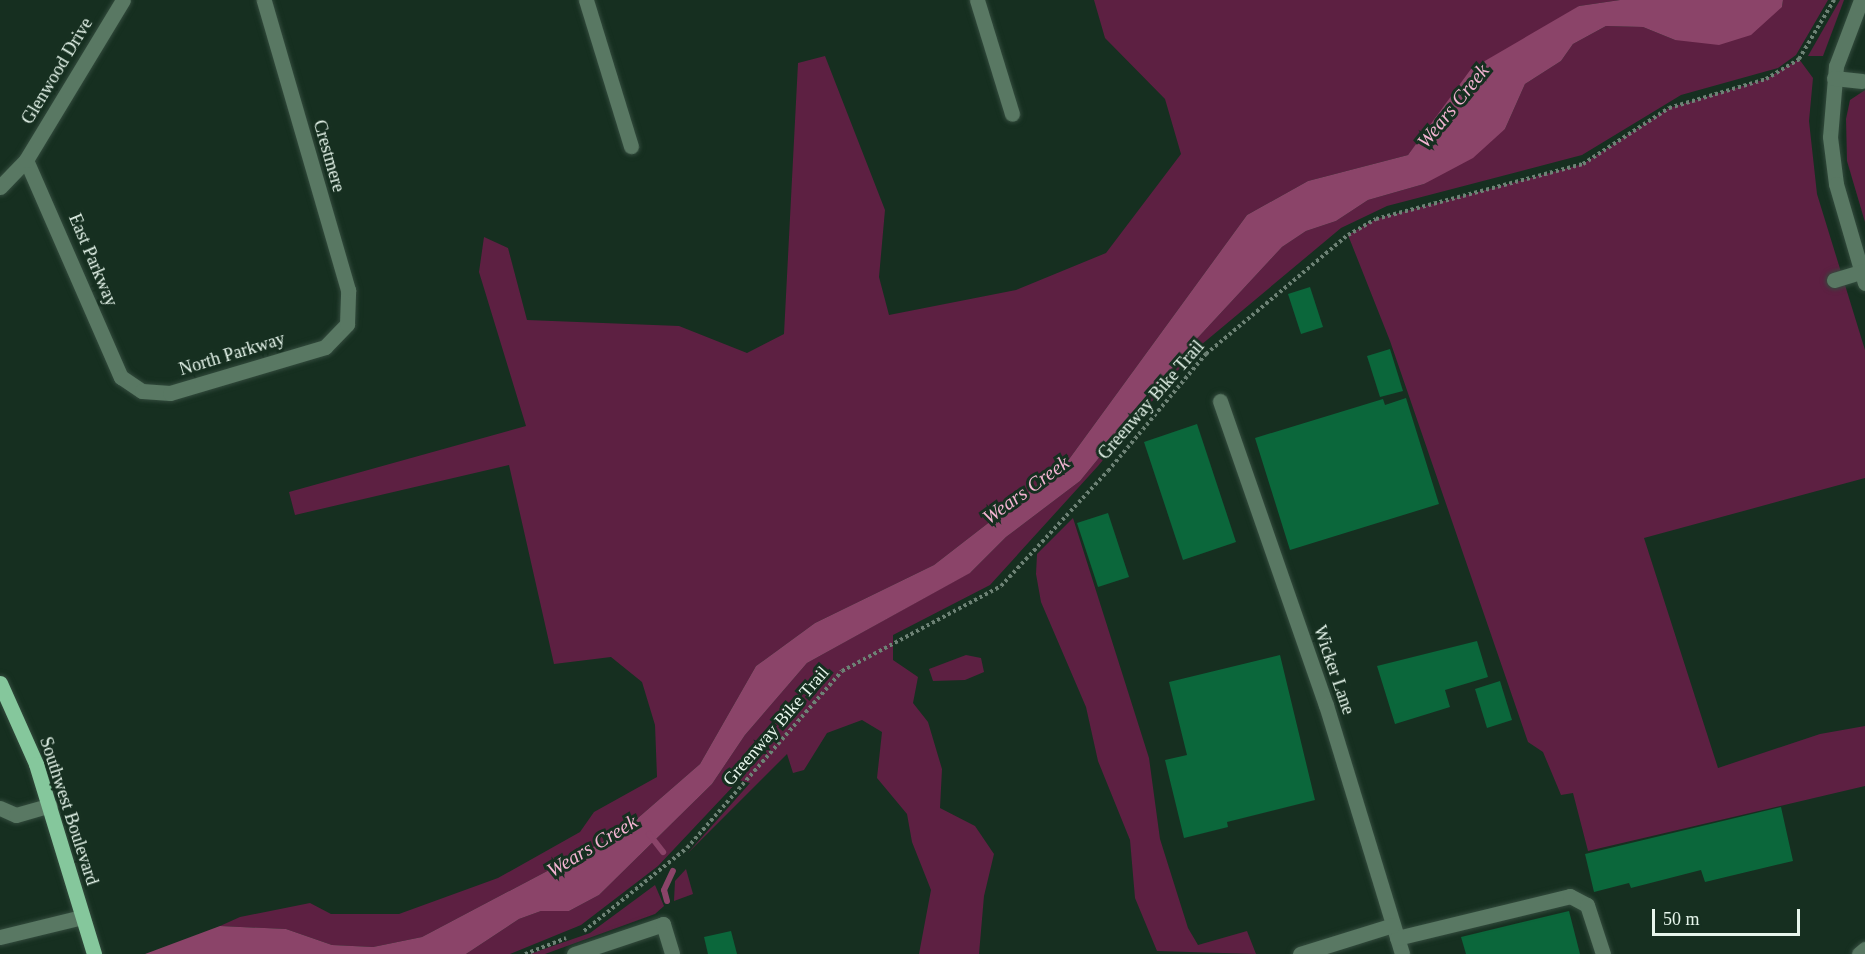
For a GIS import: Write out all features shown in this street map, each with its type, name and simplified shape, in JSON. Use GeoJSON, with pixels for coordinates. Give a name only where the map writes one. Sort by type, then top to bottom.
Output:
{"type":"FeatureCollection","features":[{"type":"Feature","properties":{"kind":"main road","name":"Southwest Boulevard"},"geometry":{"type":"LineString","coordinates":[[0,683],[50,805],[94,954]]}},
{"type":"Feature","properties":{"kind":"street","name":"Glenwood Drive"},"geometry":{"type":"LineString","coordinates":[[0,187],[26,160],[123,0]]}},
{"type":"Feature","properties":{"kind":"street","name":"Crestmere"},"geometry":{"type":"LineString","coordinates":[[264,0],[348,290],[347,324]]}},
{"type":"Feature","properties":{"kind":"street"},"geometry":{"type":"LineString","coordinates":[[586,0],[631,146]]}},
{"type":"Feature","properties":{"kind":"street"},"geometry":{"type":"LineString","coordinates":[[977,0],[1011,114]]}},
{"type":"Feature","properties":{"kind":"street"},"geometry":{"type":"LineString","coordinates":[[1834,280],[1863,277],[1860,254],[1836,184],[1830,137],[1834,78],[1861,0]]}},
{"type":"Feature","properties":{"kind":"street"},"geometry":{"type":"LineString","coordinates":[[1834,78],[1862,81]]}},
{"type":"Feature","properties":{"kind":"street","name":"East Parkway"},"geometry":{"type":"LineString","coordinates":[[26,160],[121,377]]}},
{"type":"Feature","properties":{"kind":"street","name":"North Parkway"},"geometry":{"type":"LineString","coordinates":[[121,377],[142,391],[170,393],[325,347],[347,324]]}},
{"type":"Feature","properties":{"kind":"street","name":"Wicker Lane"},"geometry":{"type":"LineString","coordinates":[[1220,401],[1326,705],[1402,954]]}},
{"type":"Feature","properties":{"kind":"street"},"geometry":{"type":"LineString","coordinates":[[0,808],[16,815],[50,805]]}},
{"type":"Feature","properties":{"kind":"street"},"geometry":{"type":"LineString","coordinates":[[1300,954],[1350,946],[1395,932],[1570,896],[1587,905],[1603,954]]}},
{"type":"Feature","properties":{"kind":"street"},"geometry":{"type":"LineString","coordinates":[[0,937],[82,917]]}},
{"type":"Feature","properties":{"kind":"street"},"geometry":{"type":"LineString","coordinates":[[574,954],[663,924],[672,954]]}},
{"type":"Feature","properties":{"kind":"street"},"geometry":{"type":"LineString","coordinates":[[1859,954],[1865,949]]}},
{"type":"Feature","properties":{"kind":"path","name":"Greenway Bike Trail"},"geometry":{"type":"LineString","coordinates":[[525,954],[592,927],[658,876],[842,671],[1001,586],[1108,471],[1206,354],[1348,234],[1376,219],[1583,164],[1669,108],[1766,80],[1799,59],[1834,0]]}},
{"type":"Feature","properties":{"kind":"shaded area"},"geometry":{"type":"Polygon","coordinates":[[[1094,0],[1620,0],[1579,6],[1423,136],[1408,155],[1308,181],[1247,215],[1067,462],[934,565],[815,623],[756,666],[700,764],[623,831],[422,937],[373,947],[332,945],[286,929],[220,926],[240,917],[310,903],[331,914],[399,914],[498,878],[580,832],[594,812],[657,777],[655,725],[642,682],[611,657],[554,664],[509,465],[295,515],[289,492],[526,426],[479,272],[484,237],[508,248],[527,320],[679,326],[747,353],[784,334],[798,63],[825,56],[885,210],[879,277],[889,315],[1016,290],[1106,253],[1181,154],[1165,99],[1105,38],[1094,0]]]}},
{"type":"Feature","properties":{"kind":"shaded area"},"geometry":{"type":"Polygon","coordinates":[[[1783,0],[1828,0],[1796,55],[1778,68],[1681,95],[1582,155],[1387,206],[1341,228],[1195,350],[1098,466],[990,585],[893,635],[893,660],[918,677],[913,703],[928,722],[942,769],[940,808],[975,826],[994,854],[984,896],[979,954],[919,954],[931,890],[912,842],[907,814],[877,778],[882,732],[862,720],[827,733],[804,770],[793,773],[787,754],[687,854],[750,783],[739,780],[658,866],[581,925],[510,954],[466,954],[519,919],[541,911],[569,911],[599,895],[712,784],[745,735],[807,663],[971,572],[1006,537],[1080,481],[1192,344],[1282,247],[1306,231],[1336,221],[1368,200],[1424,184],[1505,129],[1525,84],[1561,61],[1573,44],[1606,26],[1643,27],[1675,40],[1782,7],[1783,0]]]}},
{"type":"Feature","properties":{"kind":"shaded area"},"geometry":{"type":"Polygon","coordinates":[[[1840,0],[1844,0],[1823,56],[1808,56],[1840,0]]]}},
{"type":"Feature","properties":{"kind":"shaded area"},"geometry":{"type":"Polygon","coordinates":[[[1799,59],[1813,78],[1809,121],[1817,194],[1865,350],[1865,478],[1644,538],[1718,768],[1820,734],[1865,726],[1865,786],[1588,851],[1573,793],[1561,795],[1543,752],[1528,742],[1390,341],[1348,235],[1376,219],[1583,164],[1669,108],[1766,79],[1799,59]]]}},
{"type":"Feature","properties":{"kind":"shaded area"},"geometry":{"type":"Polygon","coordinates":[[[1865,90],[1865,222],[1847,161],[1846,119],[1850,100],[1865,90]]]}},
{"type":"Feature","properties":{"kind":"shaded area"},"geometry":{"type":"Polygon","coordinates":[[[1073,518],[1149,758],[1160,839],[1188,928],[1198,945],[1247,931],[1256,954],[1157,951],[1135,898],[1130,840],[1098,761],[1086,707],[1041,602],[1036,574],[1037,554],[1073,518]]]}},
{"type":"Feature","properties":{"kind":"shaded area"},"geometry":{"type":"Polygon","coordinates":[[[966,655],[981,658],[984,672],[965,680],[933,681],[929,669],[966,655]]]}},
{"type":"Feature","properties":{"kind":"shaded area"},"geometry":{"type":"Polygon","coordinates":[[[686,869],[693,894],[674,901],[675,881],[686,869]]]}},
{"type":"Feature","properties":{"kind":"shaded area"},"geometry":{"type":"Polygon","coordinates":[[[655,885],[664,906],[655,914],[545,954],[530,954],[590,933],[655,885]]]}},
{"type":"Feature","properties":{"kind":"water","name":"Wears Creek"},"geometry":{"type":"Polygon","coordinates":[[[1620,0],[1783,0],[1782,7],[1751,35],[1719,45],[1675,40],[1643,27],[1606,26],[1573,44],[1561,61],[1525,84],[1505,129],[1473,158],[1424,184],[1368,200],[1336,221],[1306,231],[1282,247],[1192,344],[1080,481],[1006,537],[970,573],[807,663],[745,735],[712,784],[599,895],[569,911],[541,911],[519,919],[466,954],[145,954],[220,926],[286,929],[332,945],[373,947],[422,937],[623,831],[700,764],[756,666],[815,623],[934,565],[1067,462],[1247,215],[1308,181],[1408,155],[1471,69],[1579,6],[1620,0]]]}},
{"type":"Feature","properties":{"kind":"building"},"geometry":{"type":"Polygon","coordinates":[[[1310,287],[1323,327],[1301,334],[1288,294],[1310,287]]]}},
{"type":"Feature","properties":{"kind":"building"},"geometry":{"type":"Polygon","coordinates":[[[1390,349],[1403,391],[1380,397],[1367,356],[1390,349]]]}},
{"type":"Feature","properties":{"kind":"building"},"geometry":{"type":"Polygon","coordinates":[[[1406,398],[1439,504],[1290,550],[1255,438],[1383,399],[1385,405],[1406,398]]]}},
{"type":"Feature","properties":{"kind":"building"},"geometry":{"type":"Polygon","coordinates":[[[1197,424],[1236,542],[1183,560],[1144,442],[1197,424]]]}},
{"type":"Feature","properties":{"kind":"building"},"geometry":{"type":"Polygon","coordinates":[[[1108,513],[1129,577],[1098,587],[1077,523],[1108,513]]]}},
{"type":"Feature","properties":{"kind":"building"},"geometry":{"type":"Polygon","coordinates":[[[1477,641],[1488,677],[1445,690],[1450,707],[1395,724],[1377,666],[1477,641]]]}},
{"type":"Feature","properties":{"kind":"building"},"geometry":{"type":"Polygon","coordinates":[[[1280,655],[1315,800],[1227,822],[1228,827],[1184,838],[1165,760],[1187,755],[1169,682],[1280,655]]]}},
{"type":"Feature","properties":{"kind":"building"},"geometry":{"type":"Polygon","coordinates":[[[1500,681],[1512,720],[1487,728],[1475,689],[1500,681]]]}},
{"type":"Feature","properties":{"kind":"building"},"geometry":{"type":"Polygon","coordinates":[[[1781,807],[1793,861],[1705,882],[1701,870],[1631,888],[1629,883],[1594,892],[1585,854],[1781,807]]]}},
{"type":"Feature","properties":{"kind":"building"},"geometry":{"type":"Polygon","coordinates":[[[1569,911],[1580,954],[1466,954],[1461,937],[1569,911]]]}},
{"type":"Feature","properties":{"kind":"building"},"geometry":{"type":"Polygon","coordinates":[[[731,931],[737,954],[708,954],[704,937],[731,931]]]}},
{"type":"Feature","properties":{"kind":"waterway","name":"Wears Creek"},"geometry":{"type":"LineString","coordinates":[[649,834],[663,852]]}},
{"type":"Feature","properties":{"kind":"waterway"},"geometry":{"type":"LineString","coordinates":[[667,901],[664,890],[673,871]]}}]}
